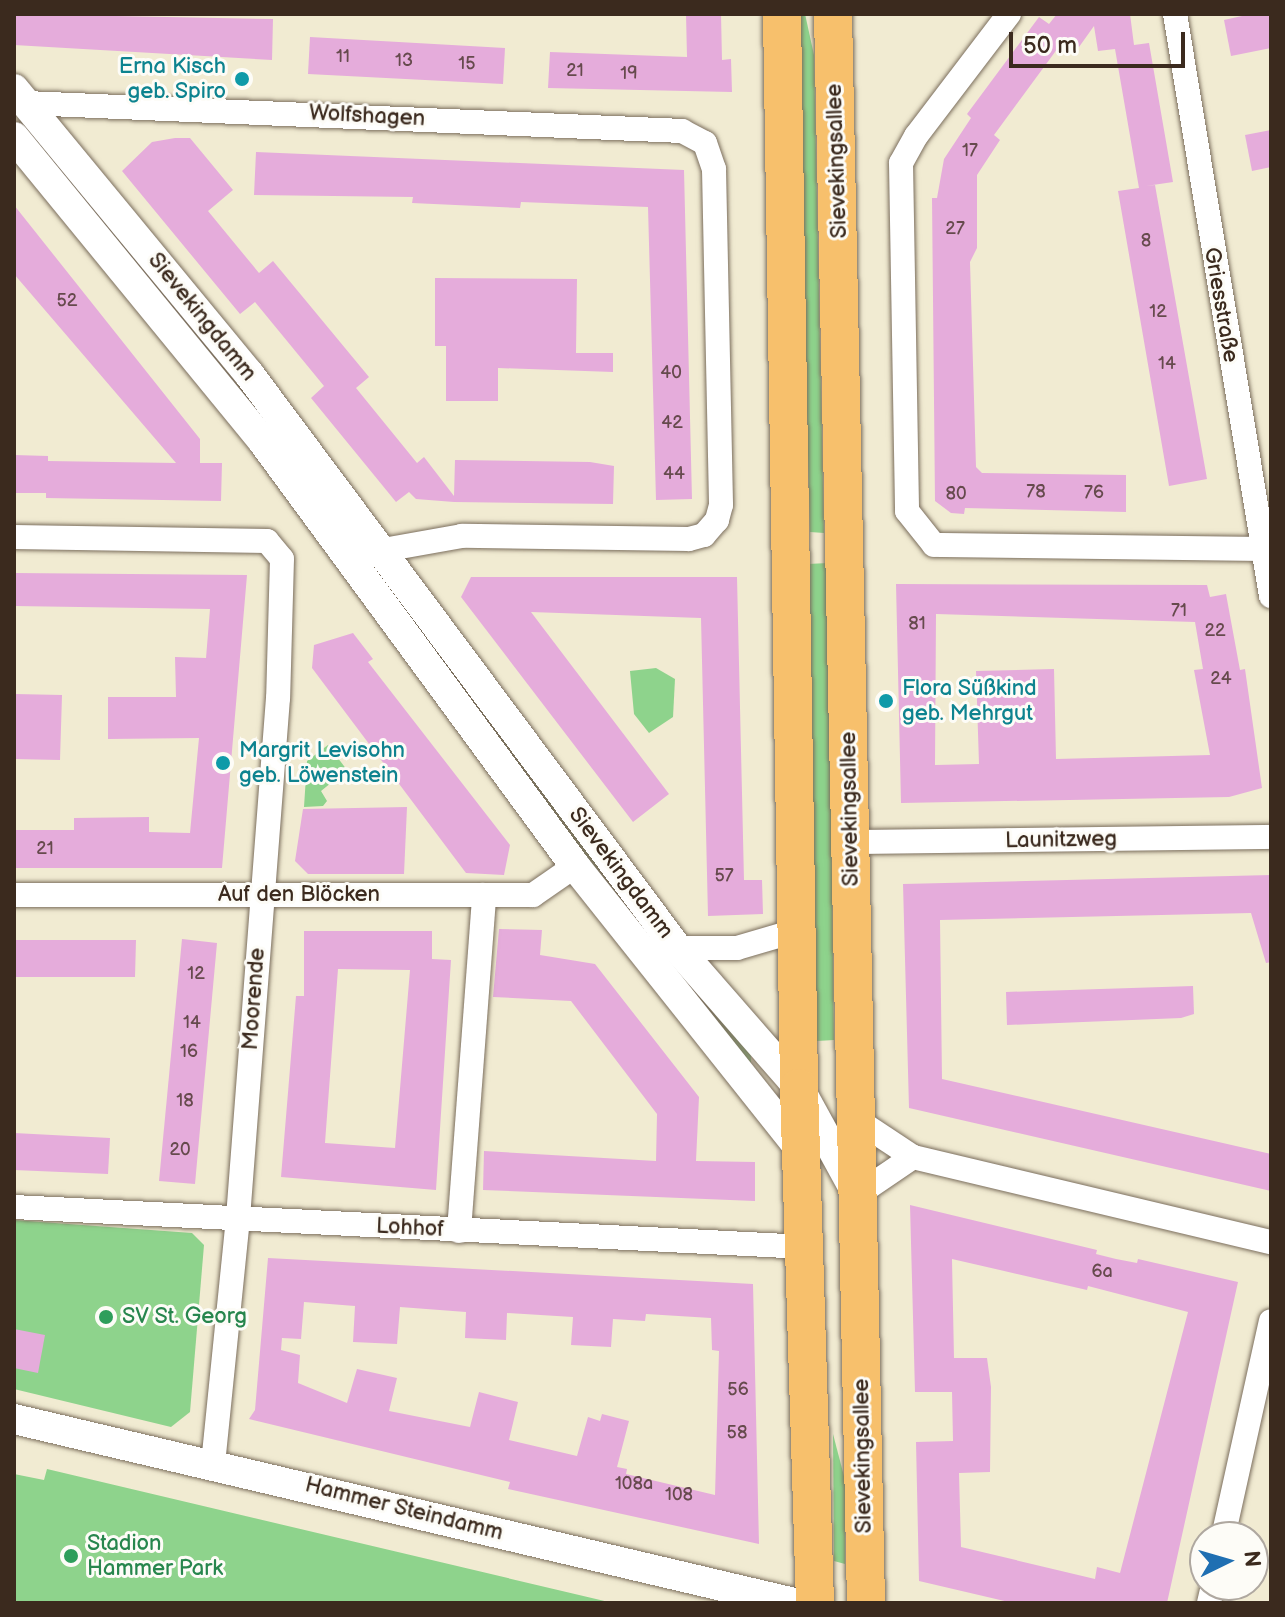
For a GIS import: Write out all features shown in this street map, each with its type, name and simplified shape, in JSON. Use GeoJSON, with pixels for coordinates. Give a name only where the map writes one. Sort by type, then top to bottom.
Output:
{"type":"FeatureCollection","features":[{"type":"Feature","properties":{"kind":"main road"},"geometry":{"type":"LineString","coordinates":[[782,14],[799,1088],[815,1603]]}},
{"type":"Feature","properties":{"kind":"main road","name":"Sievekingsallee"},"geometry":{"type":"LineString","coordinates":[[833,14],[866,1603]]}},
{"type":"Feature","properties":{"kind":"street"},"geometry":{"type":"LineString","coordinates":[[1009,14],[942,99],[901,163],[907,511],[934,545],[1266,549]]}},
{"type":"Feature","properties":{"kind":"street","name":"Griesstraße"},"geometry":{"type":"LineString","coordinates":[[1175,14],[1266,549],[1271,596]]}},
{"type":"Feature","properties":{"kind":"street","name":"Wolfshagen"},"geometry":{"type":"LineString","coordinates":[[20,96],[682,131],[705,143],[714,169],[721,505],[704,535],[689,539],[462,536],[380,553]]}},
{"type":"Feature","properties":{"kind":"street","name":"Sievekingdamm"},"geometry":{"type":"LineString","coordinates":[[20,96],[249,374],[677,948],[799,1088],[857,1195]]}},
{"type":"Feature","properties":{"kind":"street","name":"Sievekingdamm"},"geometry":{"type":"LineString","coordinates":[[14,137],[252,428],[575,866],[801,1150]]}},
{"type":"Feature","properties":{"kind":"street","name":"Moorende"},"geometry":{"type":"LineString","coordinates":[[14,537],[267,541],[282,559],[285,575],[238,1218],[213,1463]]}},
{"type":"Feature","properties":{"kind":"street"},"geometry":{"type":"LineString","coordinates":[[342,551],[380,553]]}},
{"type":"Feature","properties":{"kind":"street","name":"Launitzweg"},"geometry":{"type":"LineString","coordinates":[[850,842],[1271,837]]}},
{"type":"Feature","properties":{"kind":"street","name":"Auf den Blöcken"},"geometry":{"type":"LineString","coordinates":[[14,895],[533,895],[575,866]]}},
{"type":"Feature","properties":{"kind":"street"},"geometry":{"type":"LineString","coordinates":[[459,1231],[484,895]]}},
{"type":"Feature","properties":{"kind":"street"},"geometry":{"type":"LineString","coordinates":[[677,948],[737,948],[798,930]]}},
{"type":"Feature","properties":{"kind":"street"},"geometry":{"type":"LineString","coordinates":[[854,1118],[913,1157],[1271,1242]]}},
{"type":"Feature","properties":{"kind":"street"},"geometry":{"type":"LineString","coordinates":[[857,1195],[913,1157]]}},
{"type":"Feature","properties":{"kind":"street","name":"Lohhof"},"geometry":{"type":"LineString","coordinates":[[14,1207],[806,1247]]}},
{"type":"Feature","properties":{"kind":"street"},"geometry":{"type":"LineString","coordinates":[[1227,1521],[1271,1321]]}},
{"type":"Feature","properties":{"kind":"street","name":"Hammer Steindamm"},"geometry":{"type":"LineString","coordinates":[[14,1419],[213,1463],[794,1603]]}},
{"type":"Feature","properties":{"kind":"green space"},"geometry":{"type":"Polygon","coordinates":[[[797,14],[805,14],[814,55],[824,533],[810,532],[797,14]]]}},
{"type":"Feature","properties":{"kind":"green space"},"geometry":{"type":"Polygon","coordinates":[[[365,556],[699,995],[751,1054],[751,1072],[550,811],[365,556]]]}},
{"type":"Feature","properties":{"kind":"green space"},"geometry":{"type":"Polygon","coordinates":[[[828,563],[834,1040],[817,1041],[808,564],[828,563]]]}},
{"type":"Feature","properties":{"kind":"green space"},"geometry":{"type":"Polygon","coordinates":[[[656,668],[675,679],[673,717],[649,733],[634,714],[630,671],[656,668]]]}},
{"type":"Feature","properties":{"kind":"green space"},"geometry":{"type":"Polygon","coordinates":[[[328,745],[347,770],[321,791],[327,801],[323,806],[304,807],[307,761],[328,745]]]}},
{"type":"Feature","properties":{"kind":"green space","name":"SV St. Georg"},"geometry":{"type":"Polygon","coordinates":[[[14,1220],[192,1233],[204,1245],[190,1412],[171,1427],[14,1389],[14,1220]]]}},
{"type":"Feature","properties":{"kind":"green space"},"geometry":{"type":"Polygon","coordinates":[[[833,1434],[845,1480],[845,1564],[834,1561],[833,1434]]]}},
{"type":"Feature","properties":{"kind":"green space"},"geometry":{"type":"Polygon","coordinates":[[[47,1469],[613,1603],[14,1603],[14,1474],[44,1480],[47,1469]]]}},
{"type":"Feature","properties":{"kind":"building"},"geometry":{"type":"Polygon","coordinates":[[[14,14],[273,19],[272,60],[14,45],[14,14]]]}},
{"type":"Feature","properties":{"kind":"building"},"geometry":{"type":"Polygon","coordinates":[[[686,14],[721,14],[722,60],[731,59],[732,92],[548,88],[550,52],[687,57],[686,14]]]}},
{"type":"Feature","properties":{"kind":"building"},"geometry":{"type":"Polygon","coordinates":[[[1057,14],[1130,14],[1134,45],[1149,43],[1173,182],[1146,186],[1155,185],[1207,479],[1169,486],[1118,191],[1139,188],[1115,49],[1098,51],[1094,26],[1079,47],[1066,37],[994,135],[1000,140],[977,175],[977,248],[970,262],[976,467],[982,473],[1126,475],[1126,512],[965,508],[964,514],[951,513],[935,501],[932,198],[937,198],[944,159],[971,118],[967,114],[1039,17],[1049,24],[1057,14]]]}},
{"type":"Feature","properties":{"kind":"building"},"geometry":{"type":"Polygon","coordinates":[[[1251,14],[1271,14],[1271,48],[1231,56],[1224,20],[1251,14]]]}},
{"type":"Feature","properties":{"kind":"building"},"geometry":{"type":"Polygon","coordinates":[[[310,37],[505,48],[503,84],[308,74],[310,37]]]}},
{"type":"Feature","properties":{"kind":"building"},"geometry":{"type":"Polygon","coordinates":[[[1271,130],[1271,167],[1252,171],[1245,135],[1271,130]]]}},
{"type":"Feature","properties":{"kind":"building"},"geometry":{"type":"Polygon","coordinates":[[[190,138],[233,190],[208,211],[259,273],[273,261],[369,377],[356,388],[417,463],[424,457],[454,496],[455,460],[590,462],[614,466],[613,504],[454,502],[416,499],[409,492],[396,502],[311,398],[324,386],[255,302],[240,314],[122,171],[152,142],[190,138]]]}},
{"type":"Feature","properties":{"kind":"building"},"geometry":{"type":"Polygon","coordinates":[[[256,152],[684,170],[692,499],[656,500],[648,207],[521,202],[520,208],[412,203],[413,197],[254,195],[256,152]]]}},
{"type":"Feature","properties":{"kind":"building"},"geometry":{"type":"Polygon","coordinates":[[[14,205],[200,439],[200,463],[222,463],[221,501],[46,498],[46,493],[14,493],[14,455],[48,456],[48,461],[176,463],[14,274],[14,205]]]}},
{"type":"Feature","properties":{"kind":"building"},"geometry":{"type":"Polygon","coordinates":[[[435,278],[577,279],[576,353],[613,353],[613,372],[498,368],[498,401],[446,401],[446,346],[435,346],[435,278]]]}},
{"type":"Feature","properties":{"kind":"building"},"geometry":{"type":"Polygon","coordinates":[[[14,573],[247,575],[222,868],[14,868],[14,830],[74,830],[74,818],[149,817],[149,832],[190,833],[199,738],[108,739],[108,697],[176,697],[175,657],[206,658],[210,609],[14,606],[14,573]]]}},
{"type":"Feature","properties":{"kind":"building"},"geometry":{"type":"Polygon","coordinates":[[[471,577],[737,577],[744,880],[762,880],[763,914],[708,916],[701,618],[531,612],[669,794],[633,822],[461,597],[471,577]]]}},
{"type":"Feature","properties":{"kind":"building"},"geometry":{"type":"Polygon","coordinates":[[[896,584],[1207,585],[1210,597],[1226,594],[1240,670],[1245,669],[1262,788],[1229,797],[901,803],[896,584]],[[936,614],[935,765],[979,764],[976,671],[1054,669],[1056,759],[1210,755],[1194,670],[1203,669],[1195,622],[936,614]]]}},
{"type":"Feature","properties":{"kind":"building"},"geometry":{"type":"Polygon","coordinates":[[[353,633],[373,659],[368,662],[510,845],[504,875],[466,873],[312,668],[314,645],[353,633]]]}},
{"type":"Feature","properties":{"kind":"building"},"geometry":{"type":"Polygon","coordinates":[[[15,694],[62,695],[60,760],[14,759],[15,694]]]}},
{"type":"Feature","properties":{"kind":"building"},"geometry":{"type":"Polygon","coordinates":[[[407,807],[404,874],[308,874],[295,861],[303,809],[407,807]]]}},
{"type":"Feature","properties":{"kind":"building"},"geometry":{"type":"Polygon","coordinates":[[[1271,875],[1271,962],[1266,963],[1251,913],[940,920],[942,1079],[1271,1154],[1271,1191],[909,1108],[903,884],[1271,875]]]}},
{"type":"Feature","properties":{"kind":"building"},"geometry":{"type":"Polygon","coordinates":[[[499,929],[542,930],[540,955],[595,964],[699,1097],[696,1161],[755,1162],[755,1201],[483,1190],[484,1151],[656,1161],[657,1114],[571,1001],[493,997],[499,929]]]}},
{"type":"Feature","properties":{"kind":"building"},"geometry":{"type":"Polygon","coordinates":[[[304,931],[432,931],[432,959],[451,960],[436,1190],[281,1177],[296,996],[304,996],[304,931]],[[338,969],[325,1143],[395,1148],[410,970],[338,969]]]}},
{"type":"Feature","properties":{"kind":"building"},"geometry":{"type":"Polygon","coordinates":[[[182,939],[217,943],[195,1184],[159,1181],[182,939]]]}},
{"type":"Feature","properties":{"kind":"building"},"geometry":{"type":"Polygon","coordinates":[[[14,940],[136,940],[135,977],[14,977],[14,940]]]}},
{"type":"Feature","properties":{"kind":"building"},"geometry":{"type":"Polygon","coordinates":[[[1193,986],[1194,1014],[1181,1018],[1007,1025],[1006,992],[1193,986]]]}},
{"type":"Feature","properties":{"kind":"building"},"geometry":{"type":"Polygon","coordinates":[[[14,1133],[110,1138],[108,1174],[14,1170],[14,1133]]]}},
{"type":"Feature","properties":{"kind":"building"},"geometry":{"type":"Polygon","coordinates":[[[910,1205],[1097,1250],[1096,1254],[1116,1259],[1137,1263],[1138,1259],[1238,1282],[1167,1603],[1013,1603],[919,1581],[916,1442],[953,1441],[952,1392],[915,1392],[910,1205]],[[952,1259],[954,1358],[987,1358],[991,1387],[990,1472],[959,1473],[961,1547],[1095,1579],[1097,1567],[1120,1573],[1188,1312],[1088,1286],[1087,1290],[952,1259]]]}},
{"type":"Feature","properties":{"kind":"building"},"geometry":{"type":"Polygon","coordinates":[[[268,1258],[753,1284],[759,1544],[508,1489],[510,1482],[249,1419],[255,1410],[268,1258]],[[304,1302],[301,1339],[282,1338],[281,1350],[300,1355],[298,1383],[347,1403],[357,1369],[397,1378],[389,1411],[470,1427],[479,1392],[518,1402],[509,1440],[577,1456],[588,1417],[600,1421],[602,1414],[629,1421],[617,1467],[627,1469],[626,1474],[715,1495],[719,1351],[712,1350],[711,1318],[646,1314],[645,1321],[613,1319],[611,1347],[571,1345],[573,1317],[507,1313],[506,1340],[465,1338],[466,1312],[400,1307],[397,1344],[353,1342],[355,1306],[304,1302]]]}},
{"type":"Feature","properties":{"kind":"building"},"geometry":{"type":"Polygon","coordinates":[[[14,1329],[45,1335],[38,1373],[14,1368],[14,1329]]]}},
{"type":"Feature","properties":{"kind":"place","name":"Erna Kisch geb. Spiro"},"geometry":{"type":"Point","coordinates":[242,79]}},
{"type":"Feature","properties":{"kind":"place","name":"Flora Süßkind geb. Mehrgut"},"geometry":{"type":"Point","coordinates":[886,701]}},
{"type":"Feature","properties":{"kind":"place","name":"Margrit Levisohn geb. Löwenstein"},"geometry":{"type":"Point","coordinates":[223,763]}},
{"type":"Feature","properties":{"kind":"place","name":"SV St. Georg"},"geometry":{"type":"Point","coordinates":[106,1317]}},
{"type":"Feature","properties":{"kind":"place","name":"Stadion Hammer Park"},"geometry":{"type":"Point","coordinates":[71,1556]}}]}
